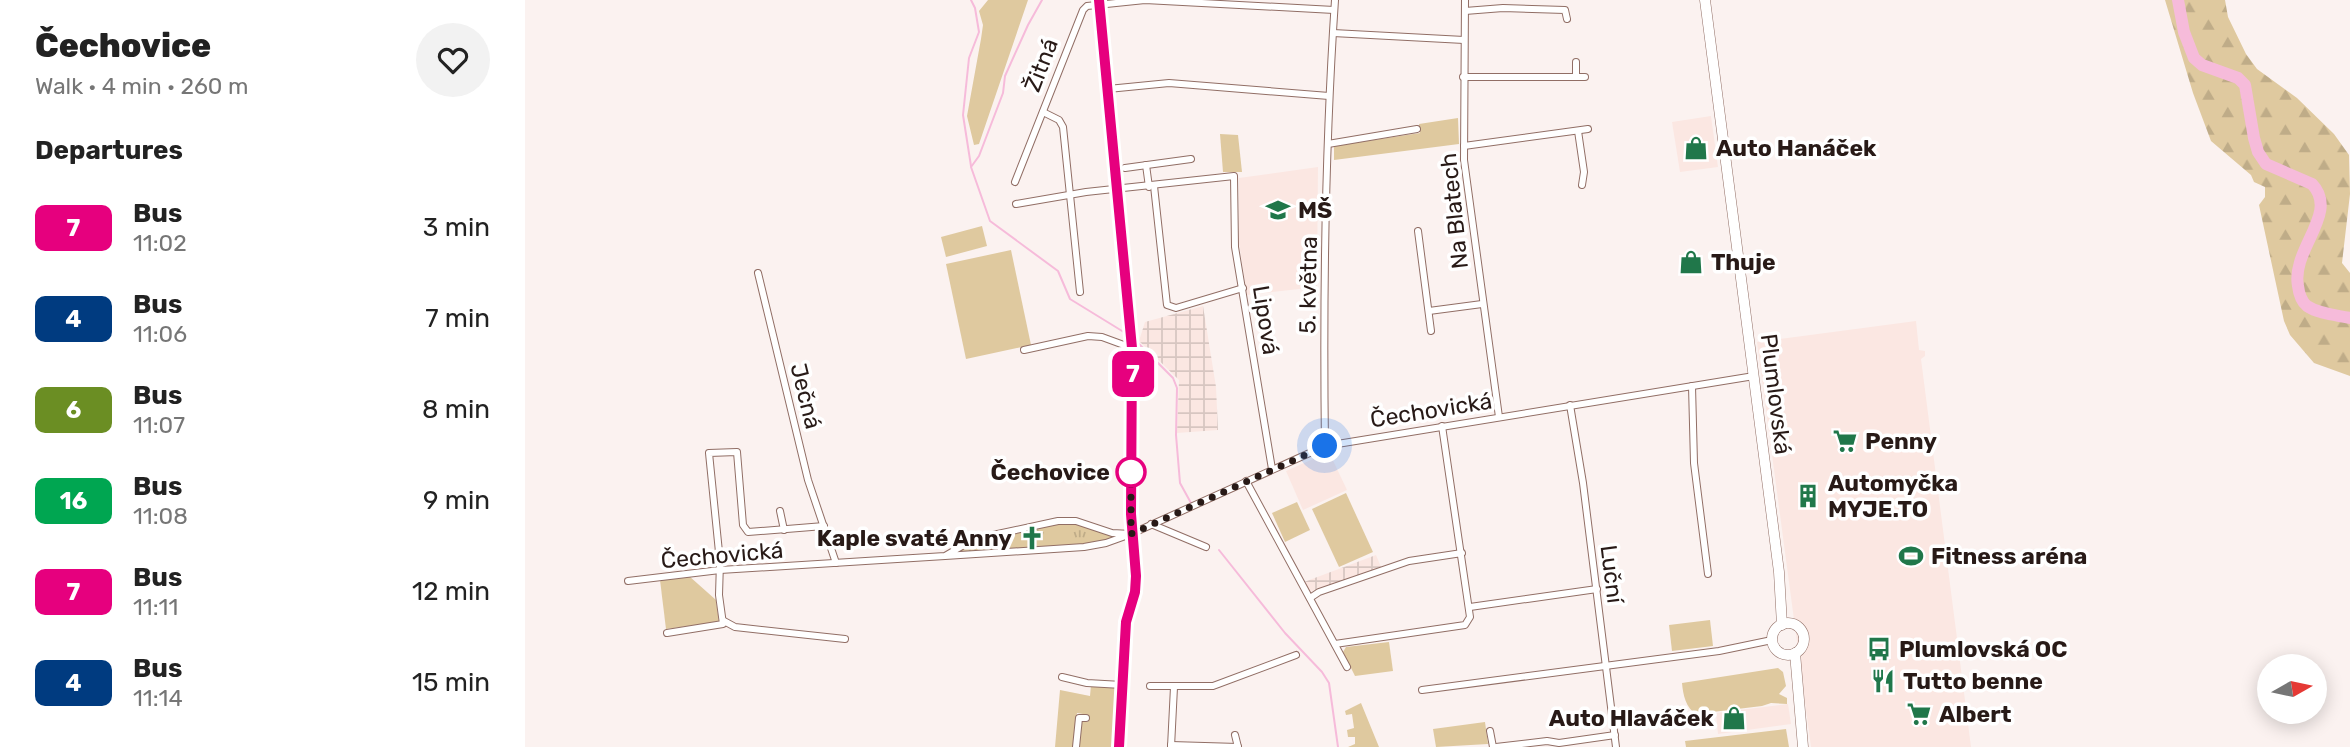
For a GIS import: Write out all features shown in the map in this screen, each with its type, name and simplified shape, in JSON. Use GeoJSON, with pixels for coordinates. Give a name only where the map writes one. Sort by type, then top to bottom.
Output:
{"type":"FeatureCollection","features":[{"type":"Feature","properties":{"kind":"main road","name":"Plumlovská"},"geometry":{"type":"LineString","coordinates":[[1705,0],[1786,624],[1800,629],[1804,636],[1802,646],[1790,654]]}},
{"type":"Feature","properties":{"kind":"main road"},"geometry":{"type":"LineString","coordinates":[[1099,2],[1132,341],[1131,534],[1135,584],[1126,622],[1119,747]]}},
{"type":"Feature","properties":{"kind":"main road"},"geometry":{"type":"LineString","coordinates":[[1772,640],[1775,631],[1786,624]]}},
{"type":"Feature","properties":{"kind":"main road","name":"Plumlovská"},"geometry":{"type":"LineString","coordinates":[[1772,640],[1776,649],[1790,654]]}},
{"type":"Feature","properties":{"kind":"main road","name":"Plumlovská"},"geometry":{"type":"LineString","coordinates":[[1790,654],[1803,747]]}},
{"type":"Feature","properties":{"kind":"street"},"geometry":{"type":"LineString","coordinates":[[1099,2],[1145,0],[1334,10]]}},
{"type":"Feature","properties":{"kind":"street","name":"5. května"},"geometry":{"type":"LineString","coordinates":[[1325,446],[1329,96],[1335,0]]}},
{"type":"Feature","properties":{"kind":"street","name":"Na Blatech"},"geometry":{"type":"LineString","coordinates":[[1465,0],[1464,146],[1482,304],[1499,417]]}},
{"type":"Feature","properties":{"kind":"street","name":"Žitná"},"geometry":{"type":"LineString","coordinates":[[1015,182],[1083,10],[1099,2]]}},
{"type":"Feature","properties":{"kind":"street"},"geometry":{"type":"LineString","coordinates":[[1465,11],[1566,6],[1567,19]]}},
{"type":"Feature","properties":{"kind":"street"},"geometry":{"type":"LineString","coordinates":[[1333,33],[1464,40]]}},
{"type":"Feature","properties":{"kind":"street"},"geometry":{"type":"LineString","coordinates":[[1576,62],[1576,77]]}},
{"type":"Feature","properties":{"kind":"street"},"geometry":{"type":"LineString","coordinates":[[1463,77],[1585,77]]}},
{"type":"Feature","properties":{"kind":"street"},"geometry":{"type":"LineString","coordinates":[[1108,89],[1169,83],[1329,96]]}},
{"type":"Feature","properties":{"kind":"street","name":"Žitná"},"geometry":{"type":"LineString","coordinates":[[1043,112],[1059,120],[1063,127],[1080,292]]}},
{"type":"Feature","properties":{"kind":"street"},"geometry":{"type":"LineString","coordinates":[[1328,144],[1417,129]]}},
{"type":"Feature","properties":{"kind":"street"},"geometry":{"type":"LineString","coordinates":[[1464,146],[1588,129]]}},
{"type":"Feature","properties":{"kind":"street"},"geometry":{"type":"LineString","coordinates":[[1578,131],[1584,172],[1582,185]]}},
{"type":"Feature","properties":{"kind":"street"},"geometry":{"type":"LineString","coordinates":[[1125,168],[1191,159]]}},
{"type":"Feature","properties":{"kind":"street"},"geometry":{"type":"LineString","coordinates":[[1146,165],[1167,306],[1176,308],[1243,288]]}},
{"type":"Feature","properties":{"kind":"street","name":"Lipová"},"geometry":{"type":"LineString","coordinates":[[1151,186],[1234,176],[1235,247],[1272,469]]}},
{"type":"Feature","properties":{"kind":"street"},"geometry":{"type":"LineString","coordinates":[[1016,204],[1151,186]]}},
{"type":"Feature","properties":{"kind":"street"},"geometry":{"type":"LineString","coordinates":[[1418,231],[1431,331]]}},
{"type":"Feature","properties":{"kind":"street","name":"Ječná"},"geometry":{"type":"LineString","coordinates":[[758,273],[808,480],[836,563]]}},
{"type":"Feature","properties":{"kind":"street"},"geometry":{"type":"LineString","coordinates":[[1429,311],[1482,304]]}},
{"type":"Feature","properties":{"kind":"street"},"geometry":{"type":"LineString","coordinates":[[1024,350],[1088,336],[1132,341]]}},
{"type":"Feature","properties":{"kind":"street","name":"Čechovická"},"geometry":{"type":"LineString","coordinates":[[628,581],[720,570],[1084,547],[1106,543],[1325,446],[1754,376]]}},
{"type":"Feature","properties":{"kind":"street"},"geometry":{"type":"LineString","coordinates":[[1692,386],[1694,463],[1708,574]]}},
{"type":"Feature","properties":{"kind":"street","name":"Luční"},"geometry":{"type":"LineString","coordinates":[[1570,405],[1597,589],[1616,747]]}},
{"type":"Feature","properties":{"kind":"street"},"geometry":{"type":"LineString","coordinates":[[1335,644],[1465,625],[1470,617],[1442,426]]}},
{"type":"Feature","properties":{"kind":"street"},"geometry":{"type":"LineString","coordinates":[[724,622],[719,595],[720,570],[709,453],[737,452],[743,524],[748,533],[824,526]]}},
{"type":"Feature","properties":{"kind":"street"},"geometry":{"type":"LineString","coordinates":[[1246,481],[1347,667]]}},
{"type":"Feature","properties":{"kind":"street"},"geometry":{"type":"LineString","coordinates":[[781,511],[784,530]]}},
{"type":"Feature","properties":{"kind":"street","name":"Čechovická"},"geometry":{"type":"LineString","coordinates":[[945,556],[974,539],[1058,521],[1076,521],[1112,533],[1131,534]]}},
{"type":"Feature","properties":{"kind":"street"},"geometry":{"type":"LineString","coordinates":[[1151,524],[1206,547]]}},
{"type":"Feature","properties":{"kind":"street"},"geometry":{"type":"LineString","coordinates":[[1310,598],[1319,592],[1407,561],[1462,553]]}},
{"type":"Feature","properties":{"kind":"street"},"geometry":{"type":"LineString","coordinates":[[1470,607],[1597,589]]}},
{"type":"Feature","properties":{"kind":"street"},"geometry":{"type":"LineString","coordinates":[[667,633],[724,622],[735,627],[845,639]]}},
{"type":"Feature","properties":{"kind":"street"},"geometry":{"type":"LineString","coordinates":[[1422,690],[1722,651],[1772,640]]}},
{"type":"Feature","properties":{"kind":"street"},"geometry":{"type":"LineString","coordinates":[[1150,686],[1213,686],[1296,655]]}},
{"type":"Feature","properties":{"kind":"street"},"geometry":{"type":"LineString","coordinates":[[1062,677],[1122,685]]}},
{"type":"Feature","properties":{"kind":"street"},"geometry":{"type":"LineString","coordinates":[[1174,687],[1171,746],[1238,747],[1235,735]]}},
{"type":"Feature","properties":{"kind":"street"},"geometry":{"type":"LineString","coordinates":[[1076,747],[1079,718],[1086,718]]}},
{"type":"Feature","properties":{"kind":"street"},"geometry":{"type":"LineString","coordinates":[[1490,731],[1494,747],[1548,741],[1559,743],[1615,735]]}},
{"type":"Feature","properties":{"kind":"shaded area","name":"Auto Hanáček"},"geometry":{"type":"Polygon","coordinates":[[[1711,116],[1718,167],[1680,172],[1672,122],[1711,116]]]}},
{"type":"Feature","properties":{"kind":"shaded area","name":"MŠ"},"geometry":{"type":"Polygon","coordinates":[[[1318,167],[1317,287],[1247,295],[1239,243],[1239,178],[1318,167]]]}},
{"type":"Feature","properties":{"kind":"shaded area"},"geometry":{"type":"Polygon","coordinates":[[[1203,306],[1216,387],[1218,430],[1177,433],[1179,380],[1139,341],[1145,322],[1203,306]]]}},
{"type":"Feature","properties":{"kind":"shaded area"},"geometry":{"type":"Polygon","coordinates":[[[1916,321],[1919,350],[1925,351],[1925,356],[1921,359],[1971,747],[1811,747],[1757,342],[1916,321]]]}},
{"type":"Feature","properties":{"kind":"shaded area"},"geometry":{"type":"Polygon","coordinates":[[[1329,452],[1347,490],[1303,510],[1286,471],[1329,452]]]}},
{"type":"Feature","properties":{"kind":"shaded area"},"geometry":{"type":"Polygon","coordinates":[[[1376,555],[1381,567],[1310,592],[1304,582],[1376,555]]]}},
{"type":"Feature","properties":{"kind":"shaded area"},"geometry":{"type":"Polygon","coordinates":[[[1788,704],[1791,724],[1718,734],[1716,713],[1788,704]]]}},
{"type":"Feature","properties":{"kind":"green space"},"geometry":{"type":"Polygon","coordinates":[[[988,0],[1028,0],[979,144],[974,145],[967,116],[983,25],[979,11],[988,0]]]}},
{"type":"Feature","properties":{"kind":"green space"},"geometry":{"type":"Polygon","coordinates":[[[2165,0],[2225,0],[2228,17],[2246,54],[2257,69],[2297,98],[2334,134],[2349,155],[2350,194],[2342,263],[2350,273],[2350,376],[2314,363],[2290,335],[2284,321],[2259,205],[2265,197],[2265,187],[2254,182],[2251,175],[2211,141],[2193,93],[2165,0]]]}},
{"type":"Feature","properties":{"kind":"green space"},"geometry":{"type":"Polygon","coordinates":[[[1458,118],[1459,144],[1334,160],[1334,146],[1420,133],[1419,124],[1458,118]]]}},
{"type":"Feature","properties":{"kind":"green space"},"geometry":{"type":"Polygon","coordinates":[[[1220,134],[1238,135],[1242,172],[1223,172],[1220,134]]]}},
{"type":"Feature","properties":{"kind":"green space"},"geometry":{"type":"Polygon","coordinates":[[[982,226],[987,246],[946,257],[941,237],[982,226]]]}},
{"type":"Feature","properties":{"kind":"green space"},"geometry":{"type":"Polygon","coordinates":[[[1011,250],[1031,345],[966,359],[946,264],[1011,250]]]}},
{"type":"Feature","properties":{"kind":"green space"},"geometry":{"type":"Polygon","coordinates":[[[1346,493],[1373,552],[1339,567],[1312,509],[1346,493]]]}},
{"type":"Feature","properties":{"kind":"green space"},"geometry":{"type":"Polygon","coordinates":[[[1297,502],[1310,530],[1285,542],[1272,513],[1297,502]]]}},
{"type":"Feature","properties":{"kind":"green space"},"geometry":{"type":"Polygon","coordinates":[[[1076,521],[1114,537],[1106,543],[945,556],[989,535],[1076,521]]]}},
{"type":"Feature","properties":{"kind":"green space"},"geometry":{"type":"Polygon","coordinates":[[[689,576],[716,600],[719,622],[666,629],[660,580],[689,576]]]}},
{"type":"Feature","properties":{"kind":"green space"},"geometry":{"type":"Polygon","coordinates":[[[1710,620],[1713,646],[1672,651],[1669,625],[1710,620]]]}},
{"type":"Feature","properties":{"kind":"green space"},"geometry":{"type":"Polygon","coordinates":[[[1389,642],[1393,671],[1355,676],[1343,652],[1346,647],[1389,642]]]}},
{"type":"Feature","properties":{"kind":"green space"},"geometry":{"type":"Polygon","coordinates":[[[1778,668],[1783,672],[1786,686],[1779,694],[1787,698],[1787,704],[1771,703],[1696,714],[1690,708],[1683,692],[1682,683],[1778,668]]]}},
{"type":"Feature","properties":{"kind":"green space"},"geometry":{"type":"Polygon","coordinates":[[[1091,685],[1115,688],[1113,747],[1078,747],[1081,722],[1088,722],[1089,715],[1077,713],[1073,747],[1055,747],[1060,690],[1090,696],[1091,685]]]}},
{"type":"Feature","properties":{"kind":"green space"},"geometry":{"type":"Polygon","coordinates":[[[1361,703],[1379,747],[1348,747],[1355,744],[1355,737],[1348,737],[1347,730],[1354,728],[1352,714],[1346,715],[1345,711],[1361,703]]]}},
{"type":"Feature","properties":{"kind":"green space"},"geometry":{"type":"Polygon","coordinates":[[[1485,722],[1488,744],[1436,747],[1433,729],[1485,722]]]}},
{"type":"Feature","properties":{"kind":"green space"},"geometry":{"type":"Polygon","coordinates":[[[1786,729],[1789,747],[1686,747],[1685,741],[1786,729]]]}},
{"type":"Feature","properties":{"kind":"waterway"},"geometry":{"type":"LineString","coordinates":[[971,0],[979,32],[969,58],[963,115],[971,166]]}},
{"type":"Feature","properties":{"kind":"waterway"},"geometry":{"type":"LineString","coordinates":[[1042,0],[1005,76],[1003,93],[979,156],[971,167],[990,221],[1058,271],[1070,299],[1127,334]]}},
{"type":"Feature","properties":{"kind":"waterway"},"geometry":{"type":"LineString","coordinates":[[2178,0],[2184,32],[2194,58],[2202,65],[2238,78],[2245,85],[2254,138],[2258,152],[2266,164],[2312,184],[2319,195],[2321,207],[2318,219],[2298,272],[2298,289],[2302,300],[2317,311],[2350,318]]}},
{"type":"Feature","properties":{"kind":"waterway"},"geometry":{"type":"LineString","coordinates":[[1134,339],[1173,378],[1177,388],[1176,435],[1180,483],[1191,503]]}},
{"type":"Feature","properties":{"kind":"waterway"},"geometry":{"type":"LineString","coordinates":[[1219,550],[1329,683],[1338,747]]}},
{"type":"Feature","properties":{"kind":"bus line","name":"7"},"geometry":{"type":"LineString","coordinates":[[1099,0],[1132,348],[1131,534],[1136,576],[1135,592],[1126,622],[1119,747]]}},
{"type":"Feature","properties":{"kind":"place","name":"Auto Hanáček"},"geometry":{"type":"Point","coordinates":[1696,148]}},
{"type":"Feature","properties":{"kind":"place","name":"MŠ"},"geometry":{"type":"Point","coordinates":[1278,210]}},
{"type":"Feature","properties":{"kind":"place","name":"Thuje"},"geometry":{"type":"Point","coordinates":[1691,262]}},
{"type":"Feature","properties":{"kind":"place","name":"Penny"},"geometry":{"type":"Point","coordinates":[1845,441]}},
{"type":"Feature","properties":{"kind":"place","name":"Čechovice"},"geometry":{"type":"Point","coordinates":[1131,472]}},
{"type":"Feature","properties":{"kind":"place","name":"Automyčka MYJE.TO"},"geometry":{"type":"Point","coordinates":[1808,496]}},
{"type":"Feature","properties":{"kind":"place","name":"Kaple svaté Anny"},"geometry":{"type":"Point","coordinates":[1032,538]}},
{"type":"Feature","properties":{"kind":"place","name":"Fitness aréna"},"geometry":{"type":"Point","coordinates":[1911,556]}},
{"type":"Feature","properties":{"kind":"place","name":"Plumlovská OC"},"geometry":{"type":"Point","coordinates":[1879,649]}},
{"type":"Feature","properties":{"kind":"place","name":"Tutto benne"},"geometry":{"type":"Point","coordinates":[1883,681]}},
{"type":"Feature","properties":{"kind":"place","name":"Albert"},"geometry":{"type":"Point","coordinates":[1919,714]}},
{"type":"Feature","properties":{"kind":"place","name":"Auto Hlaváček"},"geometry":{"type":"Point","coordinates":[1734,718]}},
{"type":"Feature","properties":{"kind":"route"},"geometry":{"type":"LineString","coordinates":[[1131,472],[1131,534],[1325,446]]}}]}
